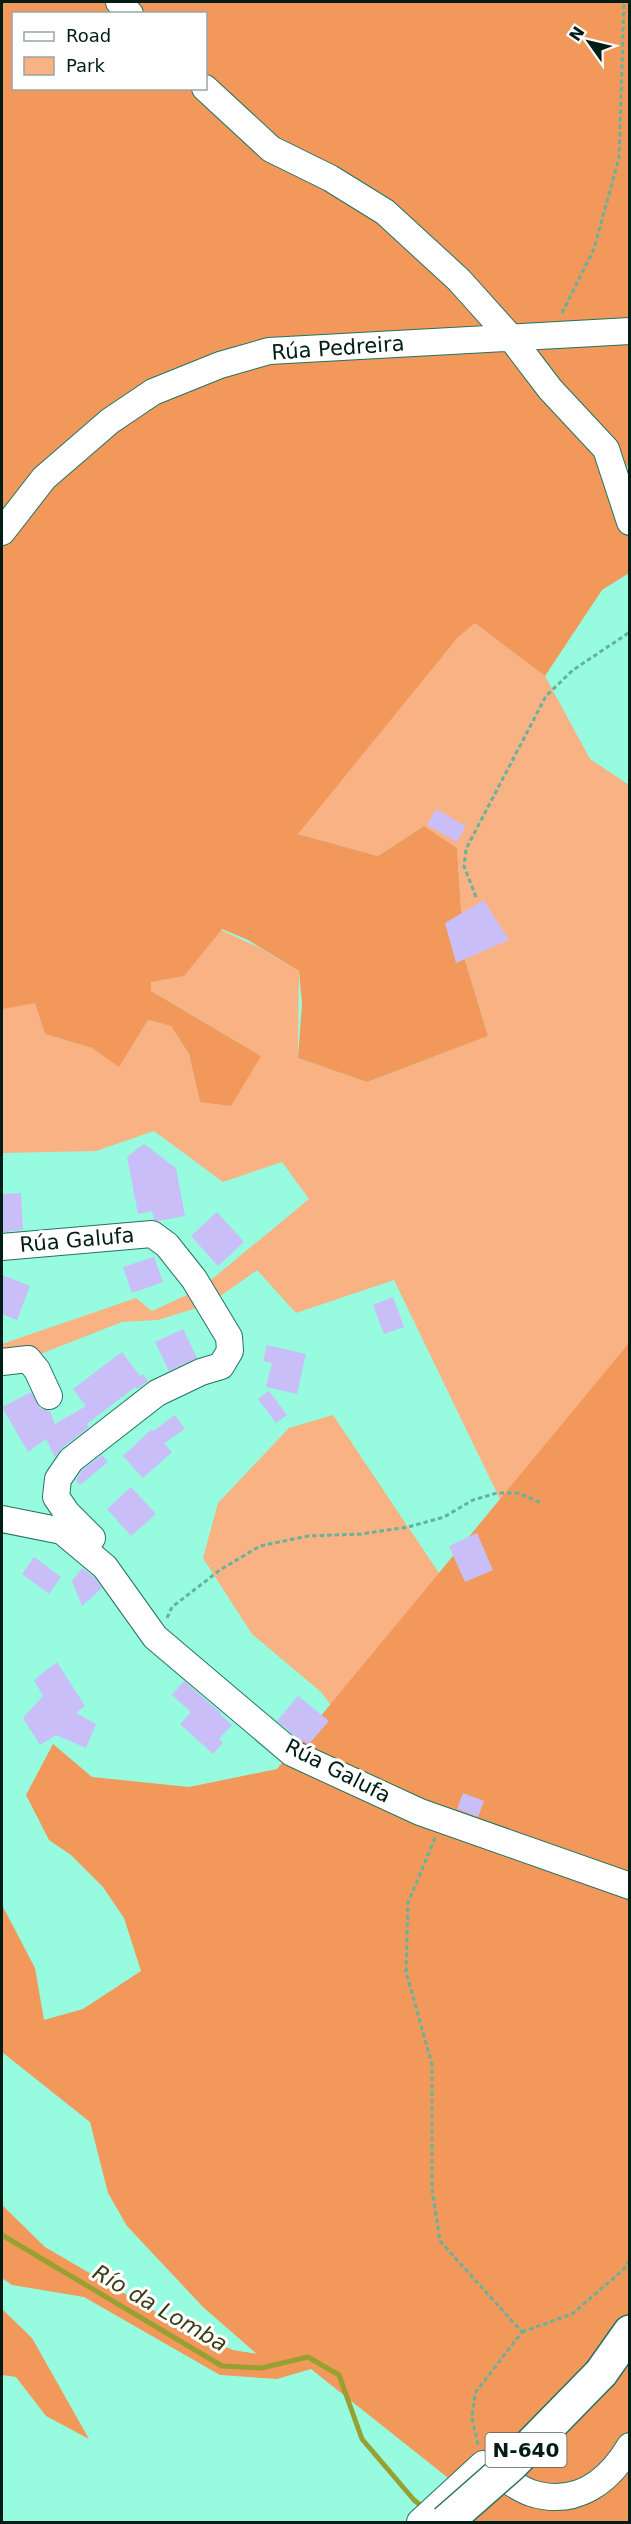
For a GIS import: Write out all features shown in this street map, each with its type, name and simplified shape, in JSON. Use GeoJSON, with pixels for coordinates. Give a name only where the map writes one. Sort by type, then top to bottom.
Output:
{"type":"FeatureCollection","features":[{"type":"Feature","properties":{"kind":"highway","name":"N-640"},"geometry":{"type":"LineString","coordinates":[[434,2518],[512,2464],[601,2373],[630,2332]]}},
{"type":"Feature","properties":{"kind":"street"},"geometry":{"type":"LineString","coordinates":[[207,90],[271,149],[330,178],[385,212],[459,280],[512,339],[550,389],[606,449],[630,522]]}},
{"type":"Feature","properties":{"kind":"street","name":"Rúa Pedreira"},"geometry":{"type":"LineString","coordinates":[[2,531],[44,478],[110,421],[153,392],[220,365],[269,351],[630,331]]}},
{"type":"Feature","properties":{"kind":"street","name":"Rúa Galufa"},"geometry":{"type":"LineString","coordinates":[[2,1248],[152,1234],[167,1245],[194,1279],[230,1337],[230,1351],[221,1366],[201,1372],[157,1392],[71,1460],[58,1479],[56,1497],[67,1513],[102,1548],[105,1567]]}},
{"type":"Feature","properties":{"kind":"street"},"geometry":{"type":"LineString","coordinates":[[2,1362],[28,1359],[37,1370],[50,1396]]}},
{"type":"Feature","properties":{"kind":"street","name":"Rúa Galufa"},"geometry":{"type":"LineString","coordinates":[[2,1519],[62,1531],[105,1567],[155,1638],[292,1753],[443,1820],[630,1886]]}},
{"type":"Feature","properties":{"kind":"street"},"geometry":{"type":"LineString","coordinates":[[434,2518],[483,2464],[530,2492],[562,2498],[594,2487],[613,2471],[630,2446]]}},
{"type":"Feature","properties":{"kind":"path"},"geometry":{"type":"LineString","coordinates":[[550,336],[594,249],[619,158],[624,2]]}},
{"type":"Feature","properties":{"kind":"path"},"geometry":{"type":"LineString","coordinates":[[476,897],[464,866],[466,849],[546,696],[573,670],[630,632]]}},
{"type":"Feature","properties":{"kind":"path"},"geometry":{"type":"LineString","coordinates":[[155,1638],[172,1608],[220,1570],[260,1546],[308,1536],[361,1534],[408,1527],[444,1517],[473,1500],[497,1493],[518,1493],[542,1503]]}},
{"type":"Feature","properties":{"kind":"path"},"geometry":{"type":"LineString","coordinates":[[443,1820],[408,1904],[406,1972],[432,2064],[432,2189],[440,2241],[522,2332]]}},
{"type":"Feature","properties":{"kind":"path"},"geometry":{"type":"LineString","coordinates":[[483,2464],[472,2418],[475,2393],[522,2332],[572,2314],[624,2270],[630,2260]]}},
{"type":"Feature","properties":{"kind":"green space"},"geometry":{"type":"Polygon","coordinates":[[[475,622],[545,676],[590,759],[629,785],[629,1412],[509,1518],[394,1280],[296,1313],[257,1270],[209,1304],[158,1320],[122,1322],[2,1369],[2,1344],[136,1298],[152,1311],[200,1289],[309,1199],[282,1162],[223,1182],[154,1131],[96,1151],[2,1153],[2,989],[30,986],[45,1034],[92,1048],[119,1066],[148,1020],[171,1026],[189,1054],[200,1102],[261,1056],[151,991],[152,947],[185,913],[260,948],[299,971],[298,1058],[367,1082],[488,1036],[464,957],[457,848],[424,826],[378,856],[262,824],[415,674],[475,622]]]}},
{"type":"Feature","properties":{"kind":"green space"},"geometry":{"type":"Polygon","coordinates":[[[333,1415],[453,1594],[357,1739],[321,1692],[252,1634],[203,1558],[218,1503],[289,1428],[333,1415]]]}},
{"type":"Feature","properties":{"kind":"shaded area"},"geometry":{"type":"Polygon","coordinates":[[[2,2],[629,2],[630,459],[619,489],[629,522],[629,573],[602,590],[545,676],[475,623],[458,637],[298,834],[378,856],[424,826],[457,848],[464,957],[488,1036],[367,1082],[298,1058],[302,1004],[299,971],[248,940],[222,929],[184,976],[151,982],[151,991],[261,1056],[231,1106],[200,1102],[189,1054],[171,1026],[148,1020],[119,1067],[92,1048],[45,1034],[35,1003],[2,1009],[2,2]]]}},
{"type":"Feature","properties":{"kind":"shaded area"},"geometry":{"type":"Polygon","coordinates":[[[629,1343],[629,2522],[412,2522],[457,2485],[311,2369],[277,2379],[220,2375],[84,2297],[12,2285],[2,2278],[2,2205],[45,2247],[192,2333],[233,2350],[257,2354],[203,2307],[127,2226],[108,2193],[90,2122],[2,2052],[2,1905],[35,1968],[44,2020],[83,2009],[141,1971],[124,1918],[103,1887],[71,1855],[49,1840],[26,1795],[53,1744],[92,1777],[189,1787],[277,1769],[629,1343]]]}},
{"type":"Feature","properties":{"kind":"shaded area"},"geometry":{"type":"Polygon","coordinates":[[[2,2309],[32,2338],[89,2439],[46,2416],[16,2377],[2,2375],[2,2309]]]}},
{"type":"Feature","properties":{"kind":"building"},"geometry":{"type":"Polygon","coordinates":[[[436,809],[466,826],[457,842],[427,825],[436,809]]]}},
{"type":"Feature","properties":{"kind":"building"},"geometry":{"type":"Polygon","coordinates":[[[484,900],[509,940],[456,963],[445,923],[484,900]]]}},
{"type":"Feature","properties":{"kind":"building"},"geometry":{"type":"Polygon","coordinates":[[[144,1144],[176,1168],[185,1216],[158,1221],[154,1220],[152,1211],[138,1214],[127,1157],[144,1144]]]}},
{"type":"Feature","properties":{"kind":"building"},"geometry":{"type":"Polygon","coordinates":[[[21,1193],[23,1230],[2,1232],[2,1194],[21,1193]]]}},
{"type":"Feature","properties":{"kind":"building"},"geometry":{"type":"Polygon","coordinates":[[[217,1212],[244,1242],[218,1266],[191,1236],[217,1212]]]}},
{"type":"Feature","properties":{"kind":"building"},"geometry":{"type":"Polygon","coordinates":[[[154,1257],[163,1282],[132,1293],[123,1267],[154,1257]]]}},
{"type":"Feature","properties":{"kind":"building"},"geometry":{"type":"Polygon","coordinates":[[[2,1275],[30,1286],[17,1320],[2,1314],[2,1275]]]}},
{"type":"Feature","properties":{"kind":"building"},"geometry":{"type":"Polygon","coordinates":[[[393,1297],[404,1327],[384,1334],[373,1305],[393,1297]]]}},
{"type":"Feature","properties":{"kind":"building"},"geometry":{"type":"Polygon","coordinates":[[[183,1329],[197,1358],[169,1371],[155,1342],[183,1329]]]}},
{"type":"Feature","properties":{"kind":"building"},"geometry":{"type":"Polygon","coordinates":[[[267,1345],[306,1354],[297,1394],[266,1387],[272,1363],[263,1361],[267,1345]]]}},
{"type":"Feature","properties":{"kind":"building"},"geometry":{"type":"Polygon","coordinates":[[[122,1352],[140,1376],[143,1374],[148,1381],[137,1389],[135,1387],[87,1424],[89,1427],[62,1448],[55,1457],[46,1439],[28,1452],[2,1407],[31,1392],[40,1408],[50,1411],[55,1424],[86,1406],[73,1389],[122,1352]]]}},
{"type":"Feature","properties":{"kind":"building"},"geometry":{"type":"Polygon","coordinates":[[[269,1391],[287,1415],[276,1423],[258,1399],[269,1391]]]}},
{"type":"Feature","properties":{"kind":"building"},"geometry":{"type":"Polygon","coordinates":[[[175,1415],[185,1429],[164,1443],[172,1452],[143,1478],[123,1456],[152,1429],[153,1431],[175,1415]]]}},
{"type":"Feature","properties":{"kind":"building"},"geometry":{"type":"Polygon","coordinates":[[[102,1455],[108,1462],[80,1485],[76,1480],[82,1470],[102,1455]]]}},
{"type":"Feature","properties":{"kind":"building"},"geometry":{"type":"Polygon","coordinates":[[[131,1487],[156,1514],[131,1536],[107,1509],[131,1487]]]}},
{"type":"Feature","properties":{"kind":"building"},"geometry":{"type":"Polygon","coordinates":[[[477,1533],[493,1570],[465,1582],[449,1546],[477,1533]]]}},
{"type":"Feature","properties":{"kind":"building"},"geometry":{"type":"Polygon","coordinates":[[[34,1557],[61,1577],[49,1594],[22,1574],[34,1557]]]}},
{"type":"Feature","properties":{"kind":"building"},"geometry":{"type":"Polygon","coordinates":[[[82,1568],[94,1577],[102,1588],[82,1606],[72,1581],[82,1568]]]}},
{"type":"Feature","properties":{"kind":"building"},"geometry":{"type":"Polygon","coordinates":[[[57,1662],[85,1706],[76,1713],[96,1724],[86,1748],[56,1735],[40,1745],[23,1718],[43,1696],[34,1680],[57,1662]]]}},
{"type":"Feature","properties":{"kind":"building"},"geometry":{"type":"Polygon","coordinates":[[[184,1681],[232,1725],[219,1739],[223,1743],[213,1754],[180,1724],[191,1712],[172,1695],[184,1681]]]}},
{"type":"Feature","properties":{"kind":"building"},"geometry":{"type":"Polygon","coordinates":[[[298,1696],[329,1721],[309,1744],[300,1740],[277,1721],[298,1696]]]}},
{"type":"Feature","properties":{"kind":"building"},"geometry":{"type":"Polygon","coordinates":[[[463,1793],[484,1801],[478,1817],[457,1809],[463,1793]]]}},
{"type":"Feature","properties":{"kind":"waterway","name":"Río da Lomba"},"geometry":{"type":"LineString","coordinates":[[2,2235],[222,2366],[261,2368],[308,2357],[339,2375],[362,2439],[414,2500],[424,2508]]}}]}
